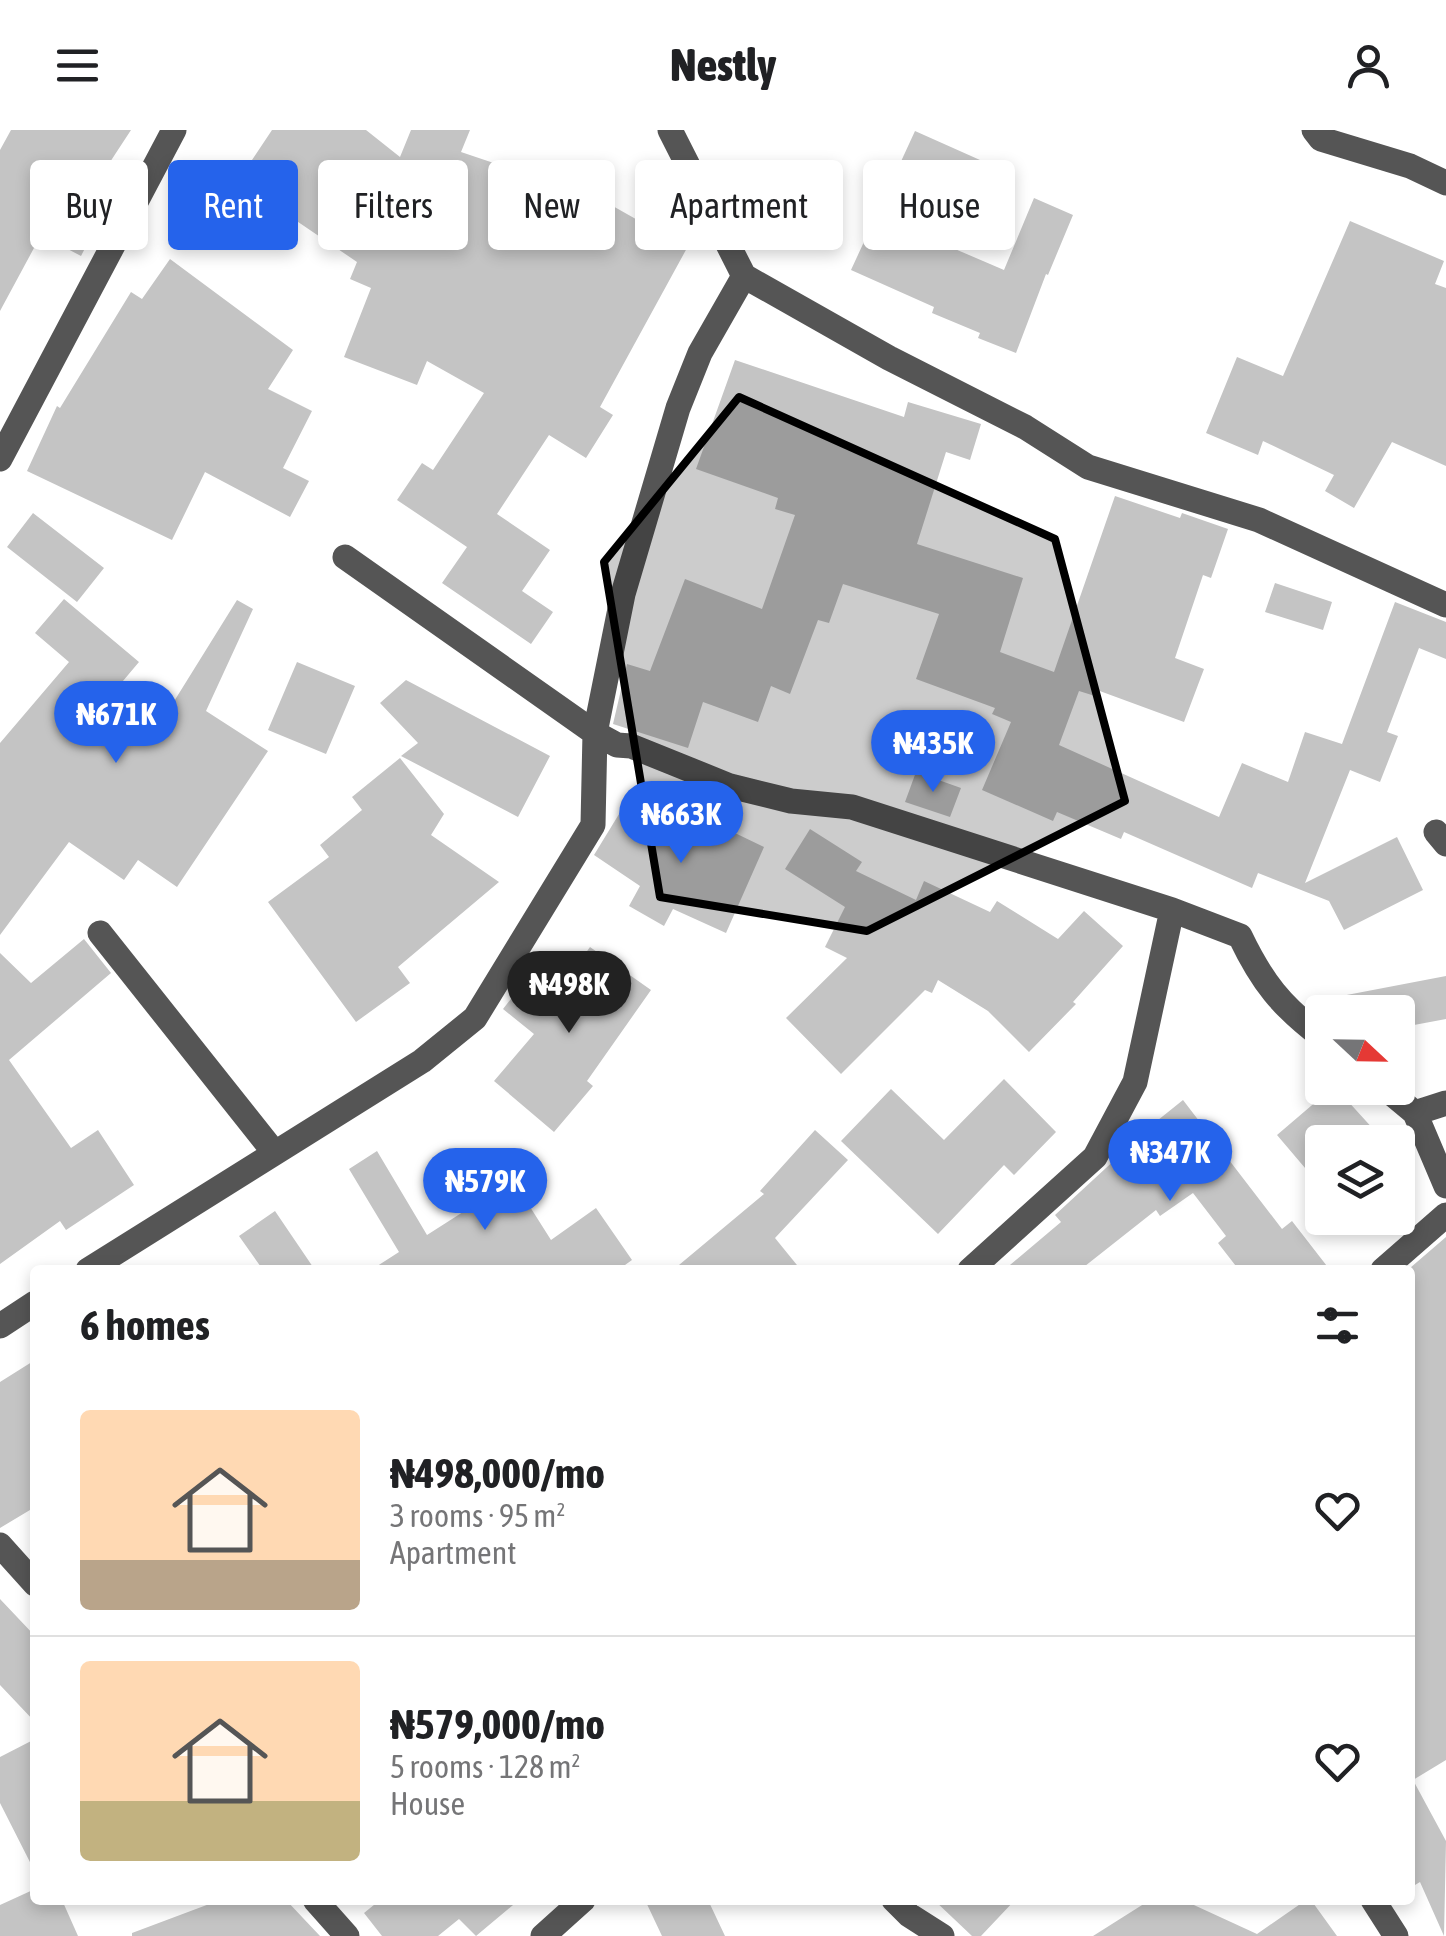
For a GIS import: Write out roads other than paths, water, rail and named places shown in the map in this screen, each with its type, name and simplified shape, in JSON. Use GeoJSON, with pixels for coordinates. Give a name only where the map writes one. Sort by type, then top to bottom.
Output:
{"type":"FeatureCollection","features":[{"type":"Feature","properties":{"kind":"street"},"geometry":{"type":"LineString","coordinates":[[0,459],[174,130]]}},
{"type":"Feature","properties":{"kind":"street"},"geometry":{"type":"LineString","coordinates":[[670,130],[744,276],[890,358],[1025,427],[1088,467],[1260,520],[1446,605]]}},
{"type":"Feature","properties":{"kind":"street"},"geometry":{"type":"LineString","coordinates":[[1314,130],[1321,139],[1410,166],[1446,183]]}},
{"type":"Feature","properties":{"kind":"street"},"geometry":{"type":"LineString","coordinates":[[96,1265],[422,1062],[475,1018],[593,825],[595,733],[623,594],[678,408],[700,353],[744,276]]}},
{"type":"Feature","properties":{"kind":"street"},"geometry":{"type":"LineString","coordinates":[[345,557],[617,745],[631,746],[730,786],[792,801],[852,807],[1172,910],[1240,936],[1260,978],[1288,1012],[1305,1024]]}},
{"type":"Feature","properties":{"kind":"street"},"geometry":{"type":"LineString","coordinates":[[976,1265],[1095,1157],[1135,1082],[1172,910]]}},
{"type":"Feature","properties":{"kind":"street"},"geometry":{"type":"LineString","coordinates":[[100,933],[274,1152]]}},
{"type":"Feature","properties":{"kind":"street"},"geometry":{"type":"LineString","coordinates":[[1415,1113],[1446,1102]]}},
{"type":"Feature","properties":{"kind":"street"},"geometry":{"type":"LineString","coordinates":[[1405,1105],[1415,1113],[1446,1186]]}},
{"type":"Feature","properties":{"kind":"street"},"geometry":{"type":"LineString","coordinates":[[1389,1265],[1446,1216]]}},
{"type":"Feature","properties":{"kind":"street"},"geometry":{"type":"LineString","coordinates":[[0,1326],[30,1307]]}},
{"type":"Feature","properties":{"kind":"street"},"geometry":{"type":"LineString","coordinates":[[0,1544],[30,1578]]}},
{"type":"Feature","properties":{"kind":"street"},"geometry":{"type":"LineString","coordinates":[[320,1905],[348,1936]]}},
{"type":"Feature","properties":{"kind":"street"},"geometry":{"type":"LineString","coordinates":[[543,1936],[577,1905]]}},
{"type":"Feature","properties":{"kind":"street"},"geometry":{"type":"LineString","coordinates":[[899,1905],[942,1936]]}},
{"type":"Feature","properties":{"kind":"street"},"geometry":{"type":"LineString","coordinates":[[1376,1905],[1396,1936]]}}]}
